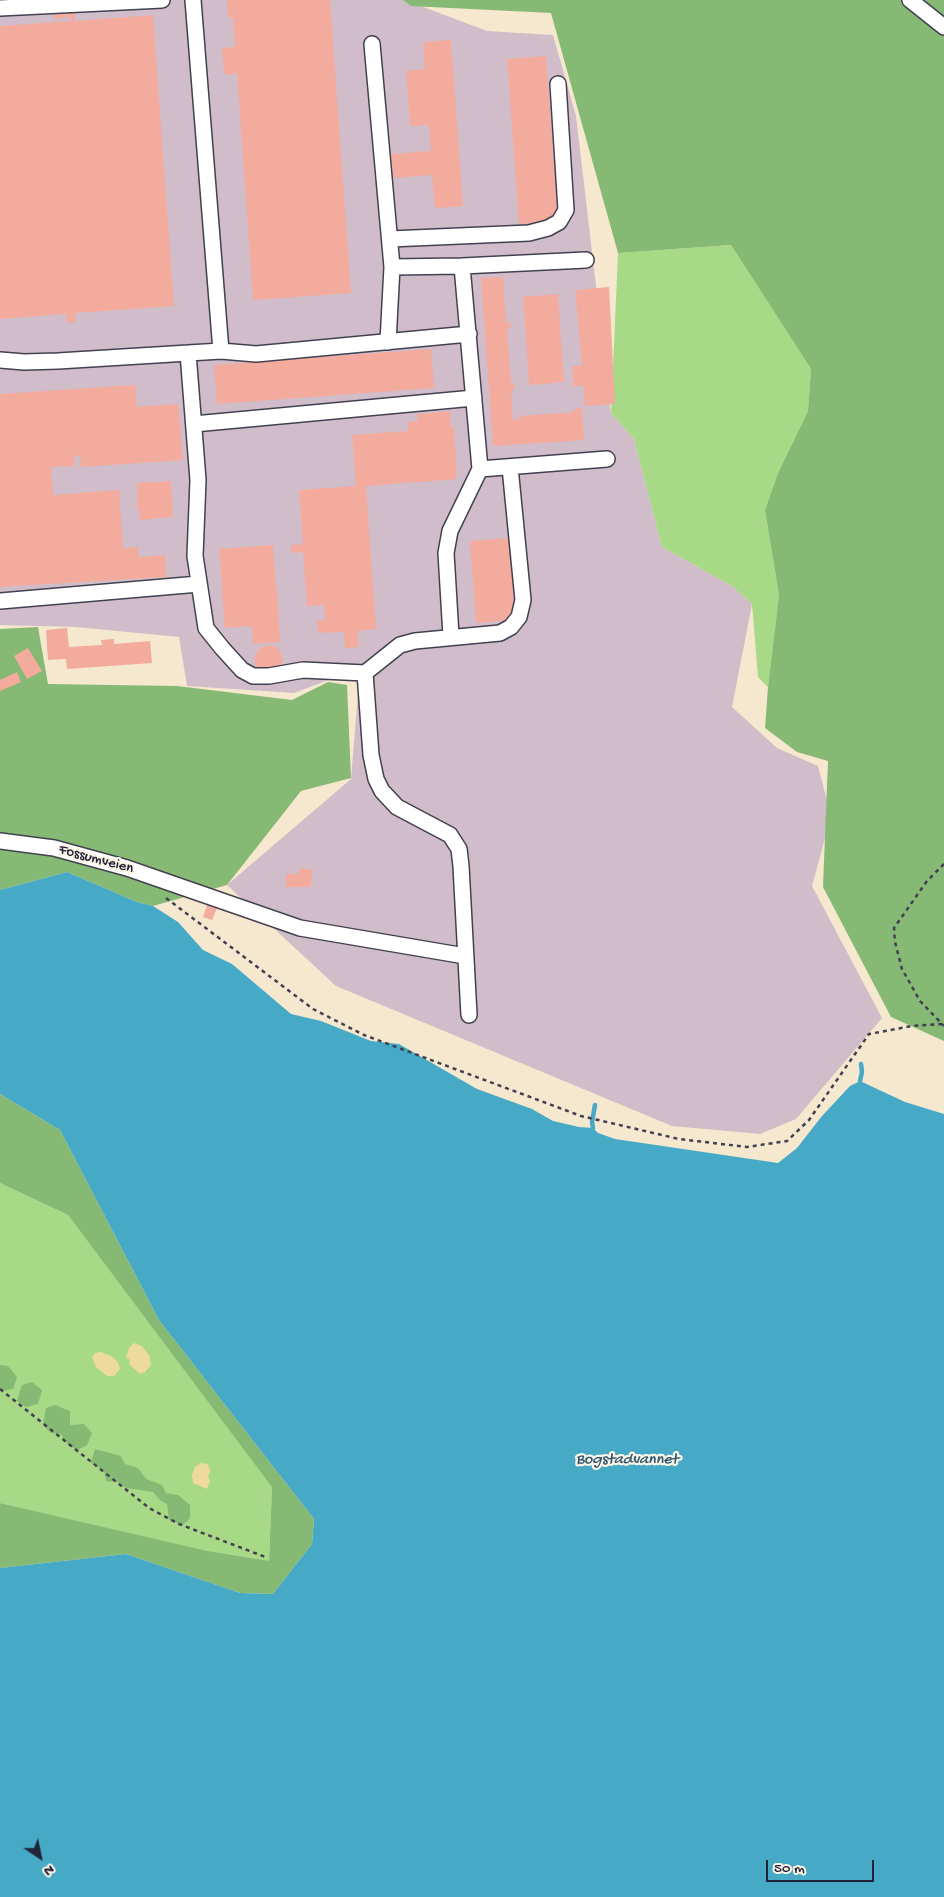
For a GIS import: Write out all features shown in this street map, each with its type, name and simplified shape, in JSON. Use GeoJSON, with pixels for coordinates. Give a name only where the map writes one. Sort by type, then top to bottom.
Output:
{"type":"FeatureCollection","features":[{"type":"Feature","properties":{"kind":"street"},"geometry":{"type":"LineString","coordinates":[[0,8],[162,0]]}},
{"type":"Feature","properties":{"kind":"street"},"geometry":{"type":"LineString","coordinates":[[193,0],[221,350]]}},
{"type":"Feature","properties":{"kind":"street"},"geometry":{"type":"LineString","coordinates":[[910,0],[944,27]]}},
{"type":"Feature","properties":{"kind":"street"},"geometry":{"type":"LineString","coordinates":[[372,44],[392,266],[388,342]]}},
{"type":"Feature","properties":{"kind":"street"},"geometry":{"type":"LineString","coordinates":[[390,239],[529,233],[548,228],[559,222],[566,210],[558,84]]}},
{"type":"Feature","properties":{"kind":"street"},"geometry":{"type":"LineString","coordinates":[[392,266],[462,266],[586,260]]}},
{"type":"Feature","properties":{"kind":"street"},"geometry":{"type":"LineString","coordinates":[[451,636],[446,553],[450,531],[480,470],[462,266]]}},
{"type":"Feature","properties":{"kind":"street"},"geometry":{"type":"LineString","coordinates":[[0,360],[24,362],[58,361],[221,350],[256,354],[469,334]]}},
{"type":"Feature","properties":{"kind":"street"},"geometry":{"type":"LineString","coordinates":[[188,353],[198,480],[195,556],[206,628],[242,670],[252,676],[269,676],[303,670],[365,673],[400,645],[451,636],[500,633],[511,627],[519,617],[523,600],[510,467]]}},
{"type":"Feature","properties":{"kind":"street"},"geometry":{"type":"LineString","coordinates":[[194,424],[474,398]]}},
{"type":"Feature","properties":{"kind":"street"},"geometry":{"type":"LineString","coordinates":[[480,470],[607,459]]}},
{"type":"Feature","properties":{"kind":"street"},"geometry":{"type":"LineString","coordinates":[[0,601],[199,584]]}},
{"type":"Feature","properties":{"kind":"street"},"geometry":{"type":"LineString","coordinates":[[365,673],[371,754],[376,779],[382,791],[397,807],[450,834],[459,849],[462,866],[469,1015]]}},
{"type":"Feature","properties":{"kind":"street","name":"Fossumveien"},"geometry":{"type":"LineString","coordinates":[[0,841],[54,848],[127,868],[300,928],[465,956]]}},
{"type":"Feature","properties":{"kind":"path"},"geometry":{"type":"LineString","coordinates":[[943,1025],[920,1001],[902,969],[895,942],[894,928],[927,881],[944,864]]}},
{"type":"Feature","properties":{"kind":"path"},"geometry":{"type":"LineString","coordinates":[[165,897],[313,1009],[364,1035],[581,1116],[679,1139],[747,1147],[787,1141],[809,1120],[869,1034],[912,1026],[943,1025]]}},
{"type":"Feature","properties":{"kind":"path"},"geometry":{"type":"LineString","coordinates":[[0,1389],[149,1508],[179,1524],[268,1558]]}},
{"type":"Feature","properties":{"kind":"shaded area"},"geometry":{"type":"Polygon","coordinates":[[[0,0],[405,0],[487,31],[553,35],[576,116],[611,413],[634,439],[662,547],[732,586],[752,604],[732,707],[777,748],[818,766],[831,816],[812,886],[882,1018],[796,1119],[760,1134],[672,1126],[336,986],[227,885],[351,779],[360,668],[294,693],[187,686],[179,637],[76,627],[0,625],[0,0]]]}},
{"type":"Feature","properties":{"kind":"green space"},"geometry":{"type":"Polygon","coordinates":[[[403,0],[944,0],[944,1041],[891,1017],[823,887],[828,761],[797,752],[765,728],[779,595],[765,510],[778,473],[808,411],[811,369],[731,245],[618,253],[551,13],[411,6],[403,0]]]}},
{"type":"Feature","properties":{"kind":"green space"},"geometry":{"type":"Polygon","coordinates":[[[731,245],[811,369],[808,411],[778,473],[765,510],[779,595],[768,687],[758,677],[752,604],[732,586],[662,547],[634,439],[611,413],[618,253],[731,245]]]}},
{"type":"Feature","properties":{"kind":"green space"},"geometry":{"type":"Polygon","coordinates":[[[38,627],[48,684],[177,686],[292,700],[328,682],[347,685],[351,778],[301,791],[227,885],[153,906],[137,902],[67,872],[0,890],[0,629],[38,627]]]}},
{"type":"Feature","properties":{"kind":"green space"},"geometry":{"type":"Polygon","coordinates":[[[0,1094],[60,1130],[159,1320],[314,1519],[312,1544],[273,1594],[240,1593],[126,1554],[0,1568],[0,1503],[207,1551],[269,1561],[272,1487],[68,1215],[0,1183],[0,1094]]]}},
{"type":"Feature","properties":{"kind":"green space"},"geometry":{"type":"Polygon","coordinates":[[[0,1183],[68,1215],[271,1484],[269,1561],[261,1561],[259,1577],[169,1543],[0,1503],[0,1183]]]}},
{"type":"Feature","properties":{"kind":"green space"},"geometry":{"type":"Polygon","coordinates":[[[0,1365],[8,1366],[17,1377],[13,1389],[3,1391],[0,1389],[0,1365]]]}},
{"type":"Feature","properties":{"kind":"green space"},"geometry":{"type":"Polygon","coordinates":[[[32,1382],[42,1390],[38,1404],[26,1407],[17,1401],[22,1385],[32,1382]]]}},
{"type":"Feature","properties":{"kind":"green space"},"geometry":{"type":"Polygon","coordinates":[[[55,1405],[70,1411],[70,1425],[84,1424],[92,1433],[87,1445],[77,1450],[68,1445],[61,1434],[51,1433],[43,1425],[46,1408],[55,1405]]]}},
{"type":"Feature","properties":{"kind":"green space"},"geometry":{"type":"Polygon","coordinates":[[[95,1449],[121,1456],[125,1464],[138,1468],[146,1479],[162,1485],[166,1493],[178,1495],[190,1505],[190,1518],[183,1525],[169,1520],[167,1504],[161,1501],[153,1492],[126,1488],[117,1482],[106,1481],[104,1471],[91,1463],[95,1449]]]}},
{"type":"Feature","properties":{"kind":"sand"},"geometry":{"type":"Polygon","coordinates":[[[134,1343],[142,1346],[149,1355],[151,1365],[145,1372],[140,1374],[129,1364],[130,1360],[126,1357],[129,1348],[134,1343]]]}},
{"type":"Feature","properties":{"kind":"sand"},"geometry":{"type":"Polygon","coordinates":[[[101,1352],[111,1356],[118,1362],[120,1369],[114,1376],[107,1376],[96,1367],[92,1357],[95,1353],[101,1352]]]}},
{"type":"Feature","properties":{"kind":"sand"},"geometry":{"type":"Polygon","coordinates":[[[201,1463],[208,1464],[210,1471],[208,1477],[210,1481],[207,1489],[193,1483],[192,1475],[195,1467],[201,1463]]]}},
{"type":"Feature","properties":{"kind":"water","name":"Bogstadvannet"},"geometry":{"type":"Polygon","coordinates":[[[67,872],[137,902],[153,906],[178,922],[203,950],[232,964],[291,1014],[321,1021],[371,1041],[399,1044],[477,1089],[532,1109],[553,1121],[593,1128],[598,1133],[615,1139],[778,1163],[797,1148],[822,1116],[850,1086],[860,1081],[905,1102],[944,1114],[944,1897],[0,1897],[0,1568],[126,1554],[240,1593],[273,1594],[312,1544],[314,1519],[159,1320],[60,1130],[0,1094],[0,890],[67,872]]]}},
{"type":"Feature","properties":{"kind":"building"},"geometry":{"type":"Polygon","coordinates":[[[227,0],[330,0],[351,293],[253,300],[237,73],[224,74],[222,48],[235,47],[233,17],[228,18],[227,0]]]}},
{"type":"Feature","properties":{"kind":"building"},"geometry":{"type":"Polygon","coordinates":[[[74,6],[75,21],[153,15],[174,306],[75,313],[76,322],[67,323],[66,314],[0,319],[0,26],[71,21],[71,17],[54,19],[53,8],[74,6]]]}},
{"type":"Feature","properties":{"kind":"building"},"geometry":{"type":"Polygon","coordinates":[[[451,40],[463,206],[435,208],[432,175],[393,178],[391,154],[431,151],[429,125],[410,126],[406,71],[425,69],[423,42],[451,40]]]}},
{"type":"Feature","properties":{"kind":"building"},"geometry":{"type":"Polygon","coordinates":[[[546,56],[558,221],[519,224],[507,59],[546,56]]]}},
{"type":"Feature","properties":{"kind":"building"},"geometry":{"type":"Polygon","coordinates":[[[503,277],[506,323],[510,322],[511,329],[507,329],[511,383],[514,383],[515,389],[511,390],[513,420],[521,419],[520,416],[574,412],[574,409],[582,408],[584,440],[493,446],[481,278],[503,277]]]}},
{"type":"Feature","properties":{"kind":"building"},"geometry":{"type":"Polygon","coordinates":[[[609,287],[615,404],[585,406],[584,386],[573,386],[572,366],[582,365],[575,290],[609,287]]]}},
{"type":"Feature","properties":{"kind":"building"},"geometry":{"type":"Polygon","coordinates":[[[558,294],[564,382],[529,385],[523,297],[558,294]]]}},
{"type":"Feature","properties":{"kind":"building"},"geometry":{"type":"Polygon","coordinates":[[[431,349],[434,388],[217,404],[214,365],[431,349]]]}},
{"type":"Feature","properties":{"kind":"building"},"geometry":{"type":"Polygon","coordinates":[[[135,385],[137,407],[178,404],[183,460],[81,467],[80,455],[74,456],[75,466],[51,467],[53,495],[119,490],[123,548],[138,547],[138,557],[165,555],[166,577],[0,587],[0,394],[135,385]]]}},
{"type":"Feature","properties":{"kind":"building"},"geometry":{"type":"Polygon","coordinates":[[[450,411],[451,428],[454,428],[457,479],[366,486],[376,629],[357,631],[359,647],[345,648],[344,632],[318,633],[317,620],[325,620],[324,605],[307,606],[303,552],[291,553],[291,545],[303,544],[299,490],[356,486],[352,435],[408,431],[408,422],[418,421],[417,414],[450,411]]]}},
{"type":"Feature","properties":{"kind":"building"},"geometry":{"type":"Polygon","coordinates":[[[171,481],[173,517],[140,520],[139,509],[137,509],[137,483],[171,481]]]}},
{"type":"Feature","properties":{"kind":"building"},"geometry":{"type":"Polygon","coordinates":[[[509,538],[515,620],[476,623],[470,541],[509,538]]]}},
{"type":"Feature","properties":{"kind":"building"},"geometry":{"type":"Polygon","coordinates":[[[273,545],[280,642],[253,644],[252,626],[225,628],[219,549],[273,545]]]}},
{"type":"Feature","properties":{"kind":"building"},"geometry":{"type":"Polygon","coordinates":[[[67,628],[69,647],[102,645],[101,640],[114,639],[114,644],[150,641],[152,663],[67,669],[66,659],[48,660],[46,630],[67,628]]]}},
{"type":"Feature","properties":{"kind":"building"},"geometry":{"type":"Polygon","coordinates":[[[269,645],[276,647],[281,653],[283,660],[280,667],[261,671],[256,666],[254,659],[262,647],[269,645]]]}},
{"type":"Feature","properties":{"kind":"building"},"geometry":{"type":"Polygon","coordinates":[[[28,648],[42,671],[27,679],[14,656],[28,648]]]}},
{"type":"Feature","properties":{"kind":"building"},"geometry":{"type":"Polygon","coordinates":[[[17,672],[21,682],[0,691],[0,680],[17,672]]]}},
{"type":"Feature","properties":{"kind":"building"},"geometry":{"type":"Polygon","coordinates":[[[299,869],[312,869],[311,887],[286,887],[286,874],[299,874],[299,869]]]}},
{"type":"Feature","properties":{"kind":"building"},"geometry":{"type":"Polygon","coordinates":[[[207,905],[217,908],[212,920],[203,917],[207,905]]]}},
{"type":"Feature","properties":{"kind":"waterway"},"geometry":{"type":"LineString","coordinates":[[860,1081],[861,1064]]}},
{"type":"Feature","properties":{"kind":"waterway"},"geometry":{"type":"LineString","coordinates":[[593,1128],[592,1122],[595,1105]]}}]}
